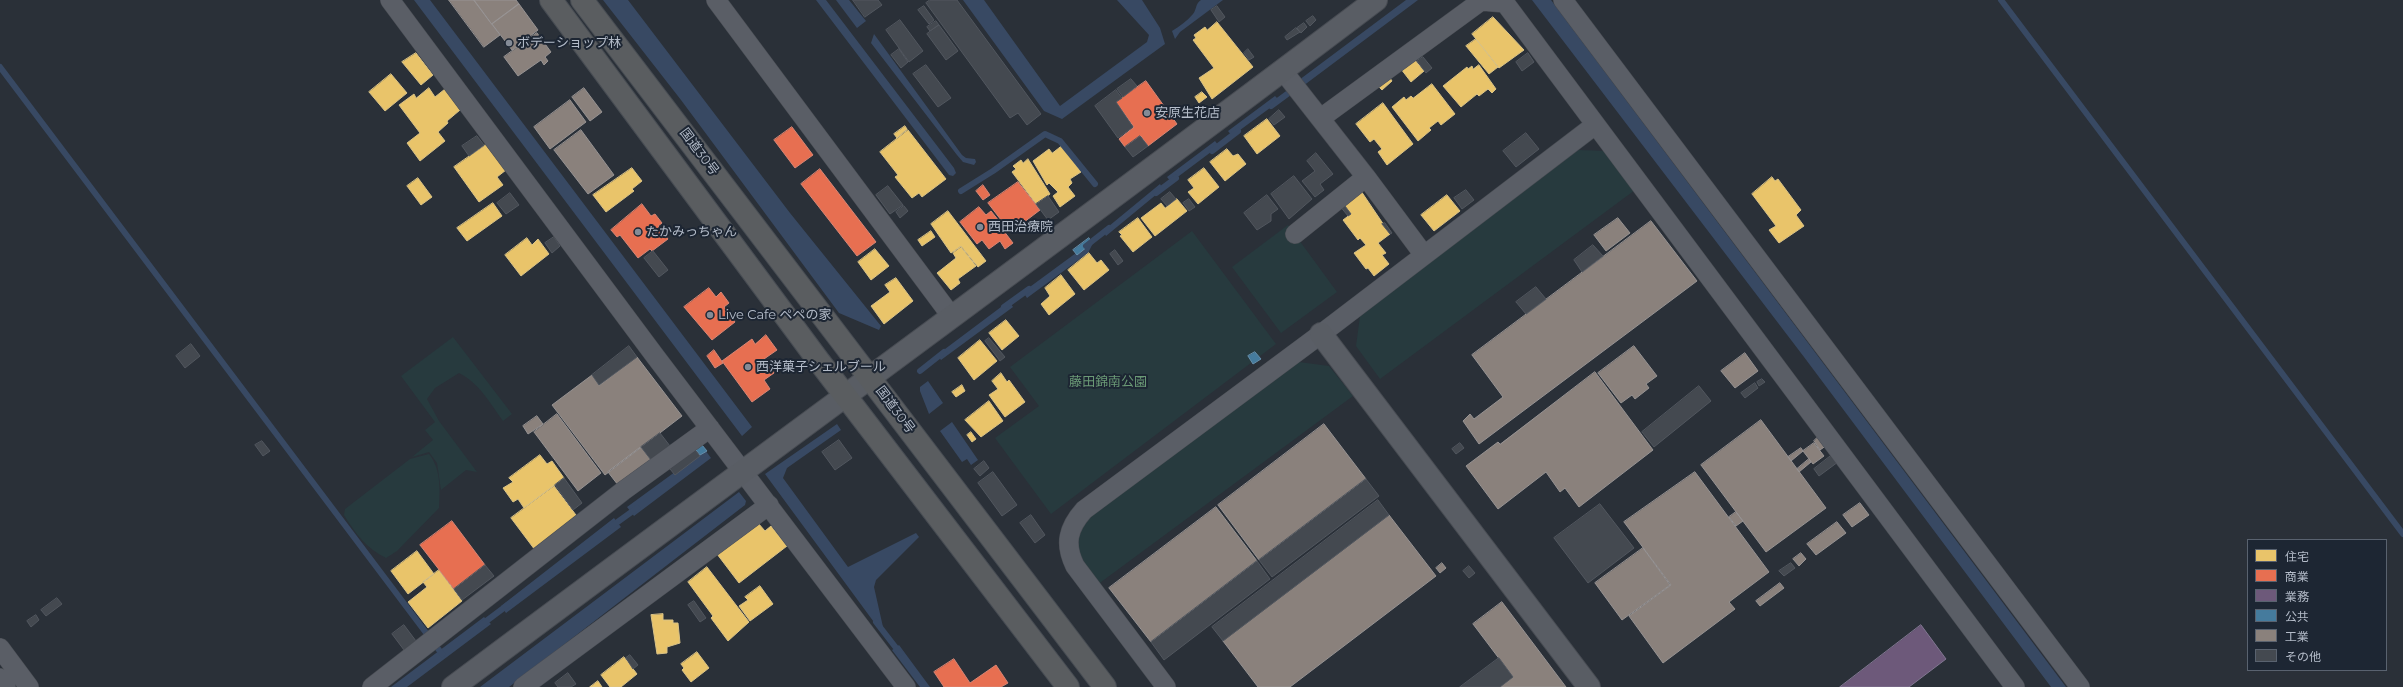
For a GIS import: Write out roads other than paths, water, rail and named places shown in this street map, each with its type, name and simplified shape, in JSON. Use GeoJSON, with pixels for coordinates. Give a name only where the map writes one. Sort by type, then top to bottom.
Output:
{"type":"FeatureCollection","features":[{"type":"Feature","properties":{"kind":"highway"},"geometry":{"type":"LineString","coordinates":[[551,0],[846,396],[1068,687]]}},
{"type":"Feature","properties":{"kind":"highway","name":"国道30号"},"geometry":{"type":"LineString","coordinates":[[582,0],[871,377],[1105,687]]}},
{"type":"Feature","properties":{"kind":"street"},"geometry":{"type":"LineString","coordinates":[[390,0],[906,687]]}},
{"type":"Feature","properties":{"kind":"street"},"geometry":{"type":"LineString","coordinates":[[716,0],[952,318]]}},
{"type":"Feature","properties":{"kind":"street"},"geometry":{"type":"LineString","coordinates":[[454,687],[743,471],[952,318],[1291,81],[1376,0]]}},
{"type":"Feature","properties":{"kind":"street"},"geometry":{"type":"LineString","coordinates":[[1321,118],[1481,0],[1505,3],[2015,687]]}},
{"type":"Feature","properties":{"kind":"street"},"geometry":{"type":"LineString","coordinates":[[1563,0],[2080,687]]}},
{"type":"Feature","properties":{"kind":"street"},"geometry":{"type":"LineString","coordinates":[[1291,81],[1321,118],[1424,255]]}},
{"type":"Feature","properties":{"kind":"street"},"geometry":{"type":"LineString","coordinates":[[1166,687],[1075,566],[1069,554],[1068,536],[1073,522],[1084,510],[1321,334],[1595,125]]}},
{"type":"Feature","properties":{"kind":"street"},"geometry":{"type":"LineString","coordinates":[[1294,234],[1366,177]]}},
{"type":"Feature","properties":{"kind":"street"},"geometry":{"type":"LineString","coordinates":[[1321,334],[1589,687]]}},
{"type":"Feature","properties":{"kind":"street"},"geometry":{"type":"LineString","coordinates":[[372,687],[432,642],[623,491],[710,428]]}},
{"type":"Feature","properties":{"kind":"street"},"geometry":{"type":"LineString","coordinates":[[523,687],[768,505]]}},
{"type":"Feature","properties":{"kind":"street"},"geometry":{"type":"LineString","coordinates":[[0,648],[29,687]]}},
{"type":"Feature","properties":{"kind":"street"},"geometry":{"type":"LineString","coordinates":[[0,678],[6,687]]}},
{"type":"Feature","properties":{"kind":"water"},"geometry":{"type":"Polygon","coordinates":[[[414,0],[430,0],[752,427],[742,436],[414,0]]]}},
{"type":"Feature","properties":{"kind":"water"},"geometry":{"type":"Polygon","coordinates":[[[603,0],[628,0],[790,213],[881,326],[879,330],[839,313],[681,100],[603,0]]]}},
{"type":"Feature","properties":{"kind":"water"},"geometry":{"type":"Polygon","coordinates":[[[816,0],[826,0],[954,168],[956,173],[953,176],[949,175],[816,0]]]}},
{"type":"Feature","properties":{"kind":"water"},"geometry":{"type":"Polygon","coordinates":[[[836,0],[849,0],[866,21],[857,28],[836,0]]]}},
{"type":"Feature","properties":{"kind":"water"},"geometry":{"type":"Polygon","coordinates":[[[963,0],[984,0],[1060,106],[1147,42],[1149,35],[1117,0],[1142,0],[1160,28],[1165,44],[1062,119],[1044,111],[963,0]]]}},
{"type":"Feature","properties":{"kind":"water"},"geometry":{"type":"Polygon","coordinates":[[[1201,0],[1223,0],[1180,32],[1175,39],[1172,31],[1191,17],[1201,0]]]}},
{"type":"Feature","properties":{"kind":"water"},"geometry":{"type":"Polygon","coordinates":[[[1406,0],[1418,0],[1303,86],[1299,80],[1406,0]]]}},
{"type":"Feature","properties":{"kind":"water"},"geometry":{"type":"Polygon","coordinates":[[[1532,0],[1551,0],[2066,687],[2051,687],[1804,357],[1532,0]]]}},
{"type":"Feature","properties":{"kind":"water"},"geometry":{"type":"Polygon","coordinates":[[[874,34],[962,155],[966,158],[975,159],[976,162],[974,165],[963,162],[957,155],[871,43],[874,34]]]}},
{"type":"Feature","properties":{"kind":"water"},"geometry":{"type":"Polygon","coordinates":[[[1275,96],[1279,100],[1274,105],[1232,136],[1228,131],[1275,96]]]}},
{"type":"Feature","properties":{"kind":"water"},"geometry":{"type":"Polygon","coordinates":[[[1215,141],[1219,146],[1171,182],[1167,177],[1215,141]]]}},
{"type":"Feature","properties":{"kind":"water"},"geometry":{"type":"Polygon","coordinates":[[[1160,184],[1163,189],[1106,236],[1103,231],[1160,184]]]}},
{"type":"Feature","properties":{"kind":"water"},"geometry":{"type":"Polygon","coordinates":[[[1093,243],[1088,253],[1027,298],[1023,292],[1076,253],[1078,254],[1093,243]]]}},
{"type":"Feature","properties":{"kind":"water"},"geometry":{"type":"Polygon","coordinates":[[[1009,301],[1013,307],[941,360],[937,355],[1009,301]]]}},
{"type":"Feature","properties":{"kind":"water"},"geometry":{"type":"Polygon","coordinates":[[[928,381],[943,403],[929,414],[920,391],[920,387],[928,381]]]}},
{"type":"Feature","properties":{"kind":"water"},"geometry":{"type":"Polygon","coordinates":[[[952,422],[978,460],[971,465],[967,459],[962,462],[940,431],[952,422]]]}},
{"type":"Feature","properties":{"kind":"water"},"geometry":{"type":"Polygon","coordinates":[[[837,424],[841,430],[787,468],[783,478],[848,567],[916,533],[919,537],[876,580],[874,587],[883,627],[879,629],[765,474],[837,424]]]}},
{"type":"Feature","properties":{"kind":"water"},"geometry":{"type":"Polygon","coordinates":[[[705,450],[711,458],[634,516],[627,507],[705,450]]]}},
{"type":"Feature","properties":{"kind":"water"},"geometry":{"type":"Polygon","coordinates":[[[739,492],[746,501],[745,505],[509,687],[480,687],[739,492]]]}},
{"type":"Feature","properties":{"kind":"water"},"geometry":{"type":"Polygon","coordinates":[[[614,518],[621,527],[506,613],[501,606],[614,518]]]}},
{"type":"Feature","properties":{"kind":"water"},"geometry":{"type":"Polygon","coordinates":[[[484,617],[491,624],[407,687],[391,687],[484,617]]]}},
{"type":"Feature","properties":{"kind":"water"},"geometry":{"type":"Polygon","coordinates":[[[899,645],[930,687],[920,687],[892,650],[899,645]]]}},
{"type":"Feature","properties":{"kind":"waterway"},"geometry":{"type":"LineString","coordinates":[[2001,0],[2403,534]]}},
{"type":"Feature","properties":{"kind":"waterway"},"geometry":{"type":"LineString","coordinates":[[0,67],[442,654]]}},
{"type":"Feature","properties":{"kind":"waterway"},"geometry":{"type":"LineString","coordinates":[[1271,106],[1294,89]]}},
{"type":"Feature","properties":{"kind":"waterway"},"geometry":{"type":"LineString","coordinates":[[1212,151],[1238,131]]}},
{"type":"Feature","properties":{"kind":"waterway"},"geometry":{"type":"LineString","coordinates":[[961,191],[993,171],[1045,134],[1060,141],[1095,184]]}},
{"type":"Feature","properties":{"kind":"waterway"},"geometry":{"type":"LineString","coordinates":[[1156,193],[1176,178]]}},
{"type":"Feature","properties":{"kind":"waterway"},"geometry":{"type":"LineString","coordinates":[[1086,246],[1109,228]]}},
{"type":"Feature","properties":{"kind":"waterway"},"geometry":{"type":"LineString","coordinates":[[1004,307],[1029,289]]}},
{"type":"Feature","properties":{"kind":"waterway"},"geometry":{"type":"LineString","coordinates":[[920,371],[944,352]]}},
{"type":"Feature","properties":{"kind":"waterway"},"geometry":{"type":"LineString","coordinates":[[612,526],[637,508]]}},
{"type":"Feature","properties":{"kind":"waterway"},"geometry":{"type":"LineString","coordinates":[[481,625],[509,604]]}},
{"type":"Feature","properties":{"kind":"waterway"},"geometry":{"type":"LineString","coordinates":[[876,622],[900,653]]}},
{"type":"Feature","properties":{"kind":"place","name":"ボデーショップ林"},"geometry":{"type":"Point","coordinates":[509,43]}},
{"type":"Feature","properties":{"kind":"place","name":"安原生花店"},"geometry":{"type":"Point","coordinates":[1147,113]}},
{"type":"Feature","properties":{"kind":"place","name":"西田治療院"},"geometry":{"type":"Point","coordinates":[980,227]}},
{"type":"Feature","properties":{"kind":"place","name":"たかみっちゃん"},"geometry":{"type":"Point","coordinates":[638,232]}},
{"type":"Feature","properties":{"kind":"place","name":"Live Cafe ペペの家"},"geometry":{"type":"Point","coordinates":[710,315]}},
{"type":"Feature","properties":{"kind":"place","name":"西洋菓子シェルブール"},"geometry":{"type":"Point","coordinates":[748,367]}},
{"type":"Feature","properties":{"kind":"park label","name":"藤田錦南公園"},"geometry":{"type":"Point","coordinates":[1108,382]}}]}
